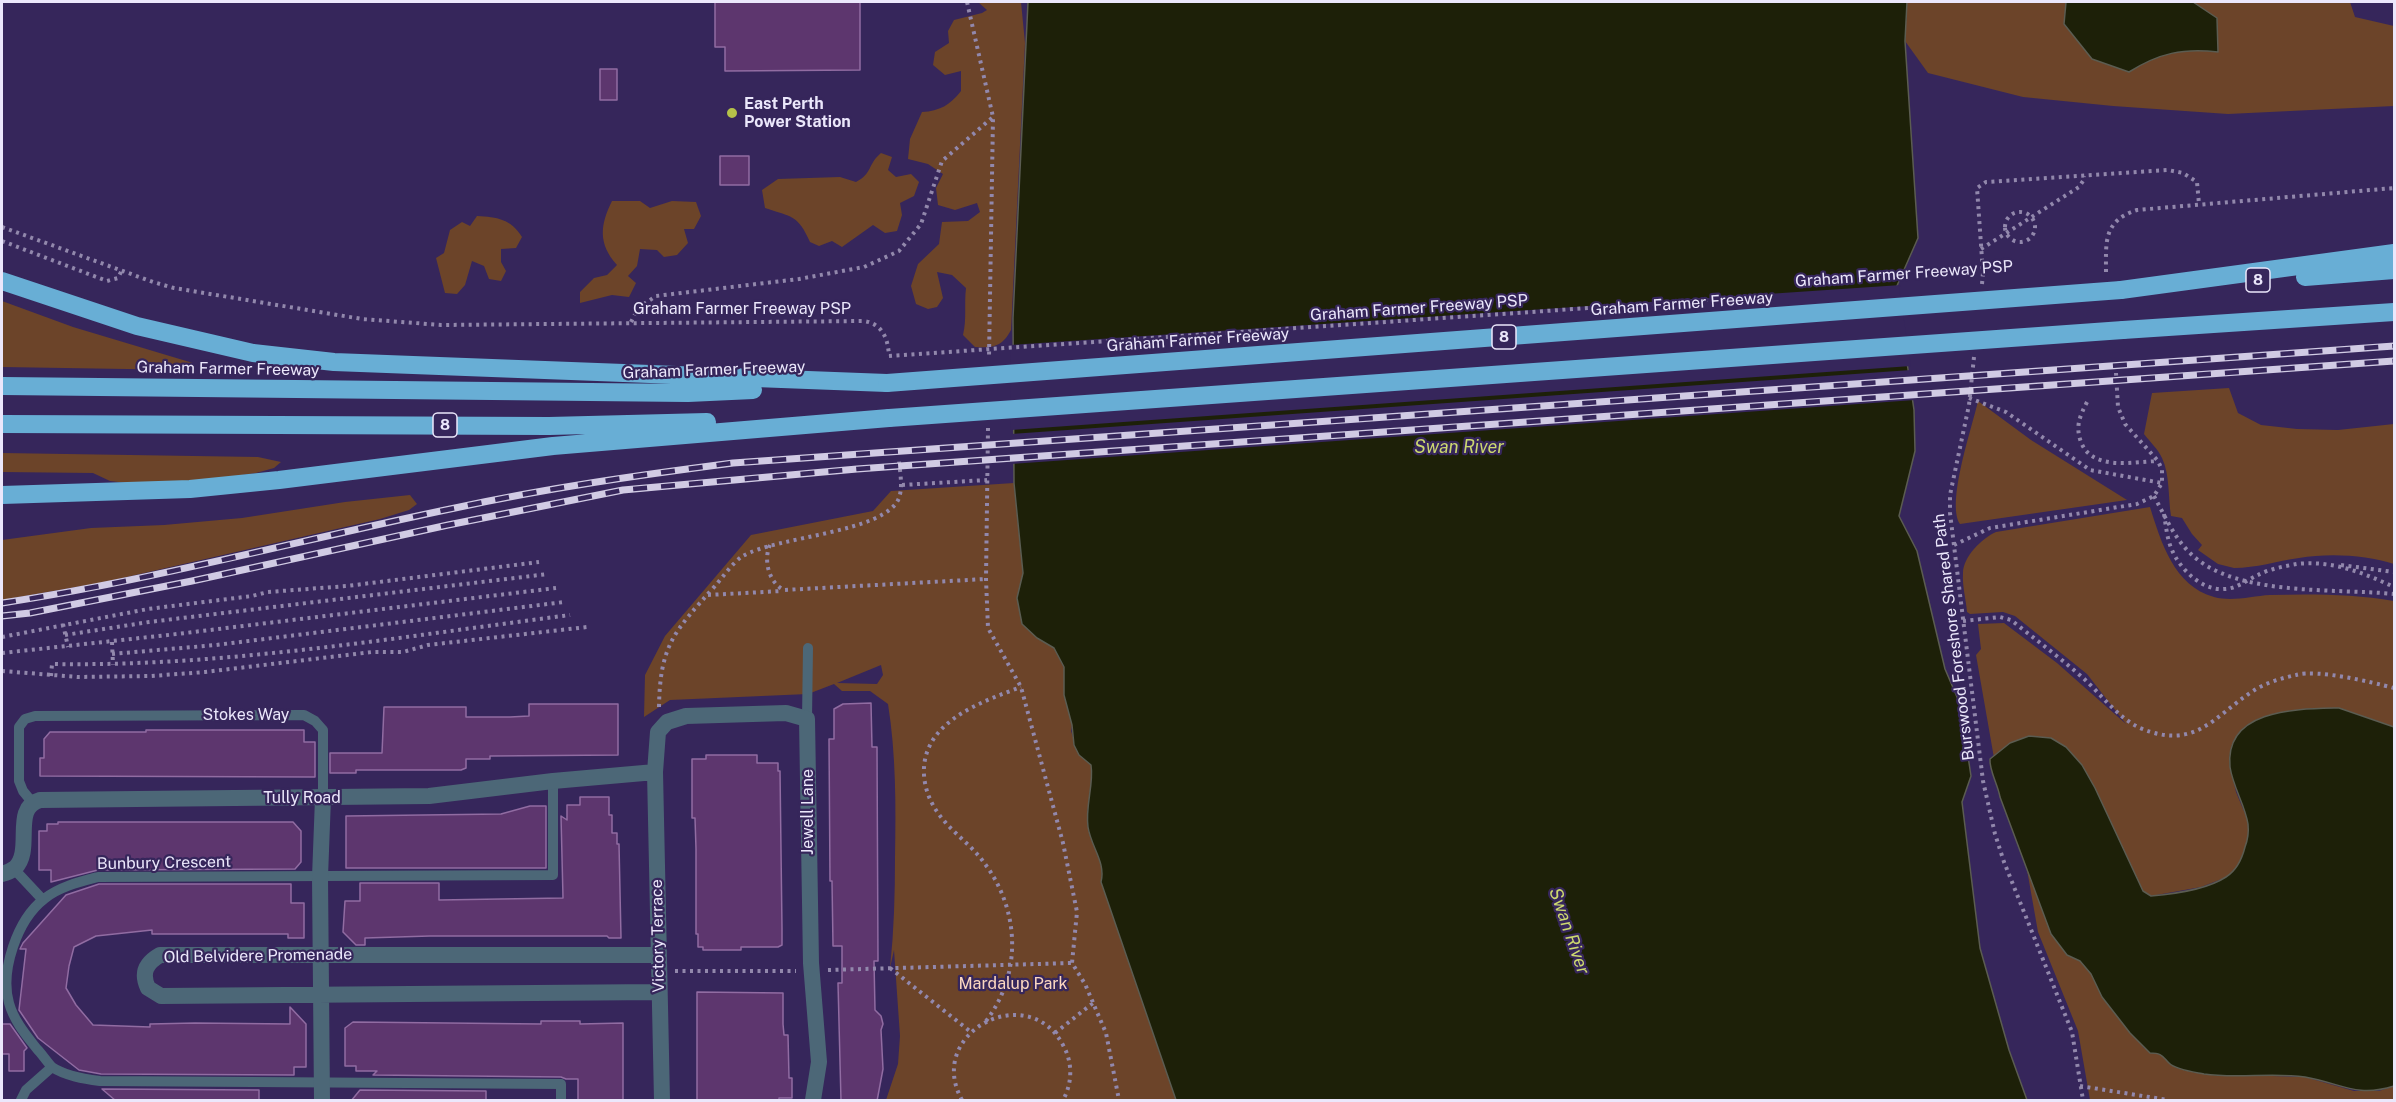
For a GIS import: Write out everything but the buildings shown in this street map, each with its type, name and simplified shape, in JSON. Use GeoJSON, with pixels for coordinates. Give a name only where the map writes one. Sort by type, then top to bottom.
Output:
{"type":"FeatureCollection","features":[{"type":"Feature","properties":{"kind":"highway"},"geometry":{"type":"LineString","coordinates":[[2121,290],[2394,253]]}},
{"type":"Feature","properties":{"kind":"highway","name":"Graham Farmer Freeway"},"geometry":{"type":"LineString","coordinates":[[2,386],[688,393],[887,383],[2394,270]]}},
{"type":"Feature","properties":{"kind":"highway"},"geometry":{"type":"LineString","coordinates":[[2,281],[137,326],[253,353],[346,363],[887,383]]}},
{"type":"Feature","properties":{"kind":"highway","name":"8"},"geometry":{"type":"LineString","coordinates":[[2,424],[549,426],[889,418],[2394,312]]}},
{"type":"Feature","properties":{"kind":"highway"},"geometry":{"type":"LineString","coordinates":[[2,495],[190,489],[554,446],[889,418]]}},
{"type":"Feature","properties":{"kind":"highway"},"geometry":{"type":"LineString","coordinates":[[2,500],[22,495]]}},
{"type":"Feature","properties":{"kind":"street"},"geometry":{"type":"LineString","coordinates":[[655,772],[658,732],[667,722],[686,716],[786,713],[807,719]]}},
{"type":"Feature","properties":{"kind":"street","name":"Jewell Lane"},"geometry":{"type":"LineString","coordinates":[[807,719],[811,963],[819,1062],[813,1101]]}},
{"type":"Feature","properties":{"kind":"street","name":"Tully Road"},"geometry":{"type":"LineString","coordinates":[[32,802],[51,799],[323,798],[453,794],[554,781],[655,772]]}},
{"type":"Feature","properties":{"kind":"street","name":"Victory Terrace"},"geometry":{"type":"LineString","coordinates":[[655,772],[662,1101]]}},
{"type":"Feature","properties":{"kind":"street","name":"Stokes Way"},"geometry":{"type":"LineString","coordinates":[[322,1092],[320,877],[323,798]]}},
{"type":"Feature","properties":{"kind":"street"},"geometry":{"type":"LineString","coordinates":[[8,872],[21,859],[24,821],[26,811],[32,802]]}},
{"type":"Feature","properties":{"kind":"street","name":"Old Belvidere Promenade"},"geometry":{"type":"LineString","coordinates":[[658,955],[160,955],[148,964],[144,975],[148,988],[161,996],[659,992]]}},
{"type":"Feature","properties":{"kind":"lane"},"geometry":{"type":"LineString","coordinates":[[807,719],[808,648]]}},
{"type":"Feature","properties":{"kind":"lane","name":"Stokes Way"},"geometry":{"type":"LineString","coordinates":[[32,802],[23,791],[19,781],[19,727],[25,719],[35,716],[304,715],[315,721],[323,730],[323,798]]}},
{"type":"Feature","properties":{"kind":"lane","name":"Bunbury Crescent"},"geometry":{"type":"LineString","coordinates":[[554,781],[553,876],[98,877],[68,886],[43,900],[21,928],[8,961],[8,1001],[24,1033],[52,1067],[83,1079],[322,1092],[561,1084],[561,1101]]}},
{"type":"Feature","properties":{"kind":"lane"},"geometry":{"type":"LineString","coordinates":[[8,872],[43,900]]}},
{"type":"Feature","properties":{"kind":"lane"},"geometry":{"type":"LineString","coordinates":[[21,1101],[26,1090],[52,1067]]}},
{"type":"Feature","properties":{"kind":"path"},"geometry":{"type":"LineString","coordinates":[[967,2],[993,117],[989,363]]}},
{"type":"Feature","properties":{"kind":"path"},"geometry":{"type":"LineString","coordinates":[[631,322],[638,308],[656,296],[799,279],[864,267],[899,251],[921,224],[942,161],[993,117]]}},
{"type":"Feature","properties":{"kind":"path"},"geometry":{"type":"LineString","coordinates":[[1982,285],[1977,188],[1986,182],[2168,170],[2183,173],[2197,182],[2199,204]]}},
{"type":"Feature","properties":{"kind":"path"},"geometry":{"type":"LineString","coordinates":[[1981,249],[2079,187],[2084,176]]}},
{"type":"Feature","properties":{"kind":"path"},"geometry":{"type":"LineString","coordinates":[[2094,273],[2106,272],[2106,243],[2109,231],[2116,221],[2137,210],[2394,188]]}},
{"type":"Feature","properties":{"kind":"path"},"geometry":{"type":"LineString","coordinates":[[2020,212],[2031,217],[2035,230],[2027,241],[2014,241],[2006,233],[2005,224],[2010,215],[2020,212]]}},
{"type":"Feature","properties":{"kind":"path","name":"Graham Farmer Freeway PSP"},"geometry":{"type":"LineString","coordinates":[[2,227],[174,288],[381,321],[441,325],[864,321],[874,324],[883,331],[889,356],[1736,298]]}},
{"type":"Feature","properties":{"kind":"path"},"geometry":{"type":"LineString","coordinates":[[2,240],[93,274],[103,280],[111,281],[118,278],[122,270]]}},
{"type":"Feature","properties":{"kind":"path","name":"Graham Farmer Freeway PSP"},"geometry":{"type":"LineString","coordinates":[[1975,281],[1987,281]]}},
{"type":"Feature","properties":{"kind":"path","name":"Burswood Foreshore Shared Path"},"geometry":{"type":"LineString","coordinates":[[1974,353],[1969,398],[1950,495],[1962,621],[1983,781],[2004,862],[2072,1032],[2083,1101]]}},
{"type":"Feature","properties":{"kind":"path"},"geometry":{"type":"LineString","coordinates":[[1954,545],[1990,528],[2137,504],[2154,496],[2162,483],[2162,470],[2158,461],[2125,424],[2118,407],[2116,373]]}},
{"type":"Feature","properties":{"kind":"path"},"geometry":{"type":"LineString","coordinates":[[1969,398],[2006,412],[2090,470],[2162,483]]}},
{"type":"Feature","properties":{"kind":"path"},"geometry":{"type":"LineString","coordinates":[[2087,402],[2078,421],[2079,435],[2085,450],[2099,460],[2120,463],[2158,461]]}},
{"type":"Feature","properties":{"kind":"path"},"geometry":{"type":"LineString","coordinates":[[988,421],[986,579],[988,628],[1022,687],[1063,843],[1077,912],[1072,963],[1085,984],[1106,1033],[1119,1101]]}},
{"type":"Feature","properties":{"kind":"path"},"geometry":{"type":"LineString","coordinates":[[658,732],[664,656],[674,635],[741,557],[770,544],[868,522],[890,510],[898,500],[902,485],[899,461]]}},
{"type":"Feature","properties":{"kind":"path"},"geometry":{"type":"LineString","coordinates":[[902,485],[987,480]]}},
{"type":"Feature","properties":{"kind":"path"},"geometry":{"type":"LineString","coordinates":[[2154,496],[2177,538],[2208,567],[2246,581],[2287,588],[2394,594]]}},
{"type":"Feature","properties":{"kind":"path"},"geometry":{"type":"LineString","coordinates":[[2164,514],[2172,551],[2189,575],[2213,588],[2225,590],[2276,569],[2298,564],[2361,566],[2394,572]]}},
{"type":"Feature","properties":{"kind":"path"},"geometry":{"type":"LineString","coordinates":[[770,544],[767,555],[769,569],[776,584],[784,590]]}},
{"type":"Feature","properties":{"kind":"path"},"geometry":{"type":"LineString","coordinates":[[2,637],[148,609],[268,592],[347,586],[538,561]]}},
{"type":"Feature","properties":{"kind":"path"},"geometry":{"type":"LineString","coordinates":[[2319,564],[2360,572],[2394,587]]}},
{"type":"Feature","properties":{"kind":"path"},"geometry":{"type":"LineString","coordinates":[[65,635],[548,574]]}},
{"type":"Feature","properties":{"kind":"path"},"geometry":{"type":"LineString","coordinates":[[708,595],[986,579]]}},
{"type":"Feature","properties":{"kind":"path"},"geometry":{"type":"LineString","coordinates":[[2,653],[112,642],[556,588]]}},
{"type":"Feature","properties":{"kind":"path"},"geometry":{"type":"LineString","coordinates":[[112,654],[216,645],[564,602]]}},
{"type":"Feature","properties":{"kind":"path"},"geometry":{"type":"LineString","coordinates":[[51,676],[52,664],[112,665],[214,659],[570,615]]}},
{"type":"Feature","properties":{"kind":"path"},"geometry":{"type":"LineString","coordinates":[[1962,621],[2000,617],[2011,620],[2067,664],[2120,714],[2138,727],[2159,734],[2198,731],[2212,724],[2254,690],[2298,674],[2319,675],[2394,688]]}},
{"type":"Feature","properties":{"kind":"path"},"geometry":{"type":"LineString","coordinates":[[63,624],[68,647]]}},
{"type":"Feature","properties":{"kind":"path"},"geometry":{"type":"LineString","coordinates":[[2,671],[51,676],[127,677],[205,672],[372,652],[403,652],[428,645],[587,627]]}},
{"type":"Feature","properties":{"kind":"path"},"geometry":{"type":"LineString","coordinates":[[112,642],[112,665]]}},
{"type":"Feature","properties":{"kind":"path"},"geometry":{"type":"LineString","coordinates":[[986,1021],[996,1007],[1011,965],[1012,923],[1007,905],[985,863],[938,814],[929,798],[924,763],[928,746],[943,727],[973,706],[1022,687]]}},
{"type":"Feature","properties":{"kind":"path"},"geometry":{"type":"LineString","coordinates":[[840,970],[1072,963]]}},
{"type":"Feature","properties":{"kind":"path"},"geometry":{"type":"LineString","coordinates":[[890,968],[971,1032]]}},
{"type":"Feature","properties":{"kind":"path"},"geometry":{"type":"LineString","coordinates":[[698,971],[776,971]]}},
{"type":"Feature","properties":{"kind":"path"},"geometry":{"type":"LineString","coordinates":[[1055,1033],[1094,1003]]}},
{"type":"Feature","properties":{"kind":"path"},"geometry":{"type":"LineString","coordinates":[[962,1101],[956,1086],[955,1068],[959,1050],[971,1032],[986,1021],[1017,1014],[1035,1019],[1055,1033],[1068,1054],[1071,1073],[1065,1100]]}},
{"type":"Feature","properties":{"kind":"path"},"geometry":{"type":"LineString","coordinates":[[2080,1086],[2168,1101]]}},
{"type":"Feature","properties":{"kind":"green space"},"geometry":{"type":"Polygon","coordinates":[[[978,2],[1021,2],[1025,43],[1011,330],[1000,343],[987,347],[975,347],[963,335],[966,288],[952,275],[937,272],[943,298],[937,307],[928,309],[916,304],[911,286],[918,264],[939,244],[942,222],[968,221],[980,212],[977,203],[955,210],[938,205],[936,188],[943,174],[928,164],[908,159],[910,139],[922,112],[944,106],[961,91],[961,71],[945,75],[933,65],[935,52],[949,43],[948,31],[954,20],[987,10],[978,2]]]}},
{"type":"Feature","properties":{"kind":"green space"},"geometry":{"type":"Polygon","coordinates":[[[1907,2],[2066,2],[2064,25],[2129,72],[2151,60],[2172,53],[2193,50],[2218,52],[2218,31],[2193,2],[2350,2],[2355,17],[2394,26],[2394,106],[2228,114],[2023,97],[1928,73],[1905,41],[1907,2]]]}},
{"type":"Feature","properties":{"kind":"green space"},"geometry":{"type":"Polygon","coordinates":[[[881,153],[892,157],[888,170],[896,177],[911,174],[919,182],[914,196],[900,203],[902,215],[897,231],[885,233],[873,225],[842,247],[832,241],[819,246],[810,242],[802,227],[793,218],[765,208],[762,190],[778,179],[840,177],[856,182],[868,172],[881,153]]]}},
{"type":"Feature","properties":{"kind":"green space"},"geometry":{"type":"Polygon","coordinates":[[[612,201],[640,201],[650,208],[672,201],[696,202],[701,216],[694,229],[684,229],[688,243],[677,255],[664,257],[657,250],[640,249],[637,266],[628,276],[636,283],[629,297],[612,295],[580,303],[580,292],[594,278],[607,275],[617,265],[607,250],[603,234],[605,218],[612,201]]]}},
{"type":"Feature","properties":{"kind":"green space"},"geometry":{"type":"Polygon","coordinates":[[[477,216],[503,220],[513,226],[522,237],[516,248],[501,249],[501,262],[506,271],[501,281],[489,279],[484,266],[472,261],[465,285],[457,294],[445,293],[436,258],[444,253],[450,230],[462,222],[470,226],[477,216]]]}},
{"type":"Feature","properties":{"kind":"green space"},"geometry":{"type":"Polygon","coordinates":[[[2,301],[73,327],[193,363],[189,370],[2,367],[2,301]]]}},
{"type":"Feature","properties":{"kind":"green space"},"geometry":{"type":"Polygon","coordinates":[[[2229,388],[2238,413],[2261,425],[2338,430],[2394,424],[2394,564],[2360,557],[2323,556],[2234,568],[2218,564],[2198,550],[2202,545],[2182,518],[2171,516],[2165,465],[2144,434],[2152,393],[2229,388]]]}},
{"type":"Feature","properties":{"kind":"green space"},"geometry":{"type":"Polygon","coordinates":[[[1978,401],[2031,440],[2127,500],[1960,524],[1956,500],[1958,483],[1978,401]]]}},
{"type":"Feature","properties":{"kind":"green space"},"geometry":{"type":"Polygon","coordinates":[[[2,453],[258,457],[281,462],[274,468],[256,473],[195,482],[127,483],[110,481],[93,473],[2,472],[2,453]]]}},
{"type":"Feature","properties":{"kind":"green space","name":"Mardalup Park"},"geometry":{"type":"Polygon","coordinates":[[[1014,483],[1023,573],[1017,598],[1037,638],[1054,648],[1064,668],[1064,695],[1072,725],[1071,731],[1079,755],[1091,765],[1088,827],[1102,868],[1101,882],[1176,1100],[886,1100],[898,1064],[900,1036],[894,950],[890,968],[894,899],[895,799],[893,742],[888,704],[870,691],[842,691],[834,684],[808,694],[670,700],[644,717],[645,675],[665,636],[751,535],[873,511],[891,491],[1014,483]],[[881,665],[837,683],[877,684],[883,675],[881,665]]]}},
{"type":"Feature","properties":{"kind":"green space"},"geometry":{"type":"Polygon","coordinates":[[[410,495],[417,504],[409,510],[380,519],[105,582],[2,600],[2,540],[91,528],[164,525],[242,518],[345,502],[410,495]]]}},
{"type":"Feature","properties":{"kind":"green space"},"geometry":{"type":"Polygon","coordinates":[[[2150,507],[2165,548],[2179,573],[2200,591],[2214,597],[2235,599],[2270,595],[2317,595],[2394,601],[2394,727],[2339,708],[2303,709],[2230,767],[2236,792],[2248,821],[2249,834],[2241,862],[2227,877],[2201,887],[2151,896],[2143,891],[2082,765],[1998,752],[1994,758],[1976,655],[1981,649],[1978,624],[2004,623],[2057,663],[2126,724],[2087,674],[2015,616],[2003,612],[1970,614],[1967,612],[1963,578],[1964,567],[1970,555],[1979,543],[1996,532],[2150,507]]]}},
{"type":"Feature","properties":{"kind":"green space"},"geometry":{"type":"Polygon","coordinates":[[[2026,864],[2051,934],[2067,955],[2080,961],[2091,974],[2102,997],[2144,1048],[2160,1053],[2169,1063],[2205,1074],[2305,1077],[2354,1091],[2379,1091],[2394,1086],[2394,1100],[2090,1100],[2078,1031],[2038,932],[2026,864]]]}},
{"type":"Feature","properties":{"kind":"water","name":"Swan River"},"geometry":{"type":"Polygon","coordinates":[[[1028,2],[1907,2],[1905,41],[1918,238],[1896,288],[1914,410],[1915,451],[1899,516],[1917,551],[1945,669],[1960,704],[1971,776],[1962,802],[1980,948],[2009,1050],[2027,1100],[1176,1100],[1101,882],[1102,868],[1088,827],[1091,765],[1079,755],[1074,745],[1072,725],[1064,695],[1064,667],[1054,648],[1037,638],[1022,624],[1017,598],[1023,573],[1014,483],[1013,318],[1028,2]]]}},
{"type":"Feature","properties":{"kind":"water"},"geometry":{"type":"Polygon","coordinates":[[[2066,2],[2193,2],[2217,18],[2218,52],[2172,53],[2151,60],[2129,72],[2092,59],[2064,24],[2066,2]]]}},
{"type":"Feature","properties":{"kind":"water"},"geometry":{"type":"Polygon","coordinates":[[[2339,708],[2394,727],[2394,1086],[2359,1090],[2305,1077],[2216,1075],[2176,1067],[2161,1055],[2150,1053],[2130,1033],[2102,997],[2091,974],[2080,961],[2067,955],[2051,934],[2000,797],[1990,759],[2010,743],[2029,736],[2051,738],[2066,747],[2082,765],[2095,788],[2143,891],[2151,896],[2170,894],[2190,891],[2218,881],[2233,871],[2241,860],[2248,839],[2248,824],[2230,767],[2231,748],[2239,733],[2251,723],[2267,716],[2304,709],[2339,708]]]}},
{"type":"Feature","properties":{"kind":"pier"},"geometry":{"type":"Polygon","coordinates":[[[1901,285],[1899,288],[1911,366],[1011,430],[1010,345],[1901,285]]]}},
{"type":"Feature","properties":{"kind":"pier"},"geometry":{"type":"Polygon","coordinates":[[[1911,370],[1915,400],[1011,464],[1011,434],[1911,370]]]}},
{"type":"Feature","properties":{"kind":"railway"},"geometry":{"type":"LineString","coordinates":[[2,603],[116,583],[524,494],[733,463],[2394,346]]}},
{"type":"Feature","properties":{"kind":"railway"},"geometry":{"type":"LineString","coordinates":[[2,616],[30,613],[192,581],[448,525],[623,490],[857,469],[2394,361]]}},
{"type":"Feature","properties":{"kind":"place","name":"East Perth Power Station"},"geometry":{"type":"Point","coordinates":[732,113]}}]}
